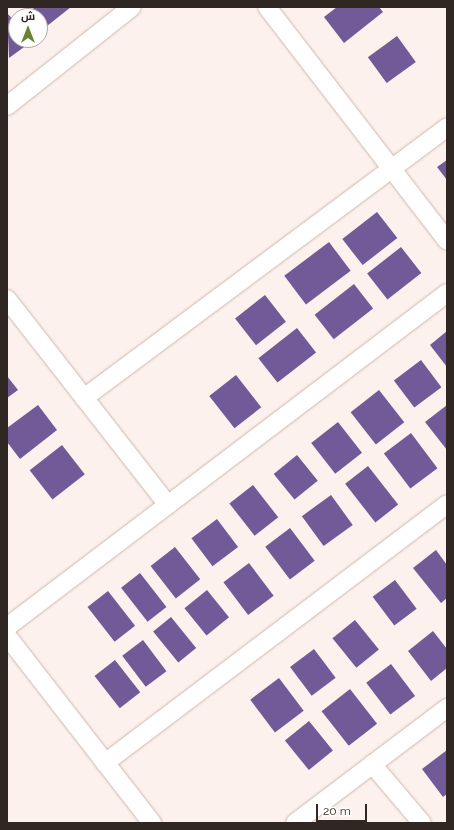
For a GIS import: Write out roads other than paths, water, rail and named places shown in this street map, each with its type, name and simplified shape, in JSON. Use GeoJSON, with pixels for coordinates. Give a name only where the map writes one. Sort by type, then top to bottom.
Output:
{"type":"FeatureCollection","features":[{"type":"Feature","properties":{"kind":"street"},"geometry":{"type":"LineString","coordinates":[[7,106],[132,7]]}},
{"type":"Feature","properties":{"kind":"street"},"geometry":{"type":"LineString","coordinates":[[267,7],[447,241]]}},
{"type":"Feature","properties":{"kind":"street"},"geometry":{"type":"LineString","coordinates":[[84,398],[447,127]]}},
{"type":"Feature","properties":{"kind":"street"},"geometry":{"type":"LineString","coordinates":[[7,627],[447,293]]}},
{"type":"Feature","properties":{"kind":"street"},"geometry":{"type":"LineString","coordinates":[[7,299],[168,505]]}},
{"type":"Feature","properties":{"kind":"street"},"geometry":{"type":"LineString","coordinates":[[105,763],[447,504]]}},
{"type":"Feature","properties":{"kind":"street"},"geometry":{"type":"LineString","coordinates":[[7,636],[152,823]]}},
{"type":"Feature","properties":{"kind":"street"},"geometry":{"type":"LineString","coordinates":[[295,823],[447,708]]}},
{"type":"Feature","properties":{"kind":"street"},"geometry":{"type":"LineString","coordinates":[[372,764],[422,823]]}}]}
